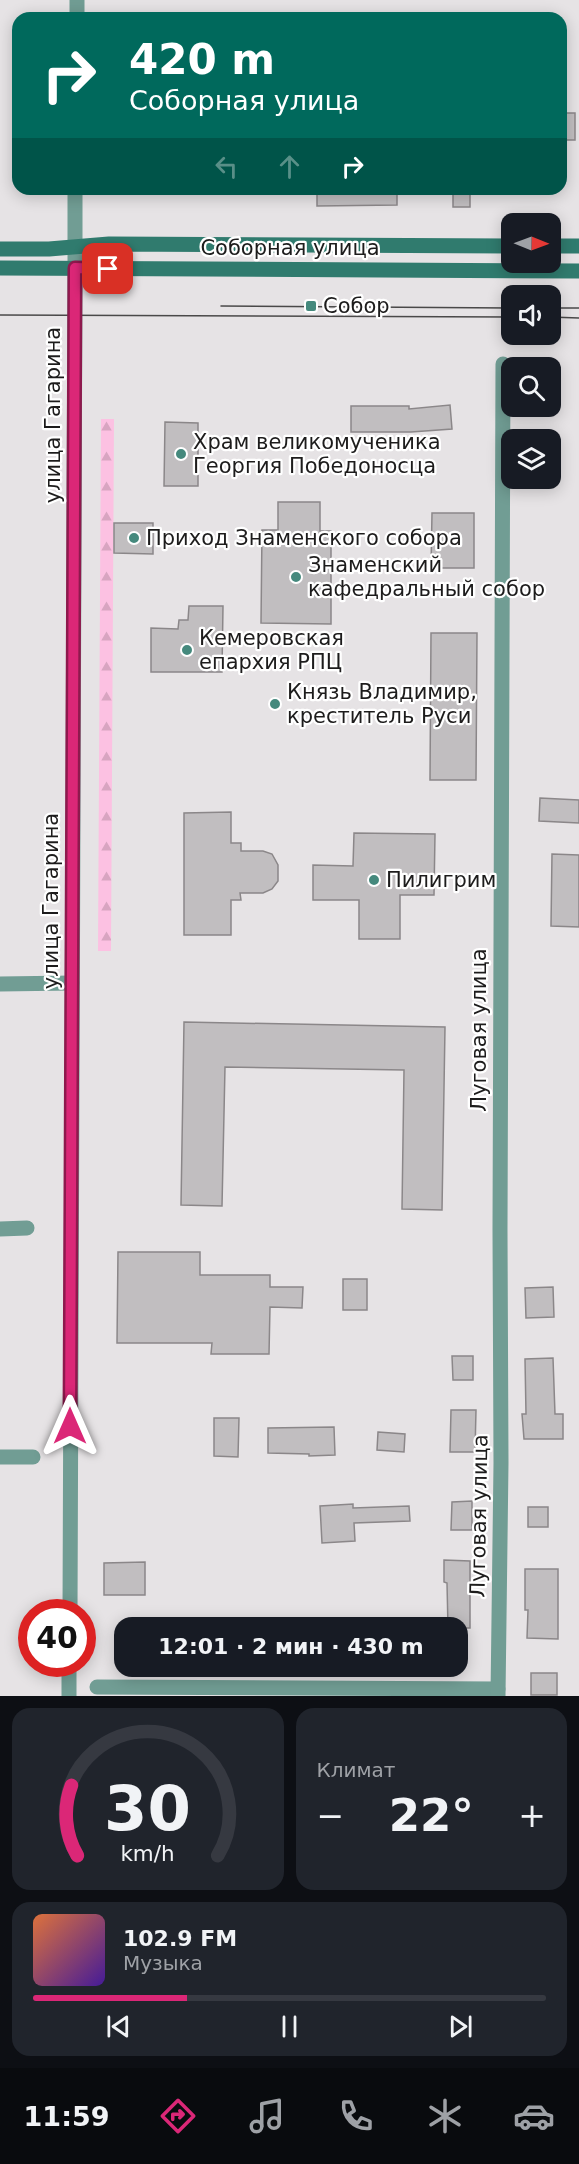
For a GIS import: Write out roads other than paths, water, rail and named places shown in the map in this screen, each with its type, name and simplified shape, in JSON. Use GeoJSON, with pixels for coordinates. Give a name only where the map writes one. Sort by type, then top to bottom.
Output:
{"type":"FeatureCollection","features":[{"type":"Feature","properties":{"kind":"main road","name":"Соборная улица"},"geometry":{"type":"LineString","coordinates":[[0,249],[109,244],[501,246]]}},
{"type":"Feature","properties":{"kind":"main road"},"geometry":{"type":"LineString","coordinates":[[561,246],[579,246]]}},
{"type":"Feature","properties":{"kind":"main road","name":"Соборная улица"},"geometry":{"type":"LineString","coordinates":[[0,268],[501,266]]}},
{"type":"Feature","properties":{"kind":"main road","name":"Соборная улица"},"geometry":{"type":"LineString","coordinates":[[561,269],[579,270]]}},
{"type":"Feature","properties":{"kind":"street","name":"улица Гагарина"},"geometry":{"type":"LineString","coordinates":[[70,1599],[75,195]]}},
{"type":"Feature","properties":{"kind":"street","name":"Луговая улица"},"geometry":{"type":"LineString","coordinates":[[498,1693],[501,1463],[503,417]]}},
{"type":"Feature","properties":{"kind":"street"},"geometry":{"type":"LineString","coordinates":[[0,984],[72,983]]}},
{"type":"Feature","properties":{"kind":"street"},"geometry":{"type":"LineString","coordinates":[[0,1228],[27,1228]]}},
{"type":"Feature","properties":{"kind":"street"},"geometry":{"type":"LineString","coordinates":[[0,1457],[33,1457]]}},
{"type":"Feature","properties":{"kind":"street"},"geometry":{"type":"LineString","coordinates":[[69,1677],[69,1696]]}},
{"type":"Feature","properties":{"kind":"street"},"geometry":{"type":"LineString","coordinates":[[97,1688],[498,1693]]}},
{"type":"Feature","properties":{"kind":"tram line"},"geometry":{"type":"LineString","coordinates":[[221,306],[501,308]]}},
{"type":"Feature","properties":{"kind":"tram line"},"geometry":{"type":"LineString","coordinates":[[561,308],[579,308]]}},
{"type":"Feature","properties":{"kind":"tram line"},"geometry":{"type":"LineString","coordinates":[[0,315],[501,317]]}},
{"type":"Feature","properties":{"kind":"tram line"},"geometry":{"type":"LineString","coordinates":[[561,317],[579,318]]}},
{"type":"Feature","properties":{"kind":"place","name":"Собор"},"geometry":{"type":"Point","coordinates":[311,306]}},
{"type":"Feature","properties":{"kind":"place","name":"Храм великомученика Георгия Победоносца"},"geometry":{"type":"Point","coordinates":[181,454]}},
{"type":"Feature","properties":{"kind":"place","name":"Приход Знаменского собора"},"geometry":{"type":"Point","coordinates":[134,538]}},
{"type":"Feature","properties":{"kind":"place","name":"Знаменский кафедральный собор"},"geometry":{"type":"Point","coordinates":[296,577]}},
{"type":"Feature","properties":{"kind":"place","name":"Кемеровская епархия РПЦ"},"geometry":{"type":"Point","coordinates":[187,650]}},
{"type":"Feature","properties":{"kind":"place","name":"Князь Владимир, креститель Руси"},"geometry":{"type":"Point","coordinates":[275,704]}},
{"type":"Feature","properties":{"kind":"place","name":"Пилигрим"},"geometry":{"type":"Point","coordinates":[374,880]}}]}
